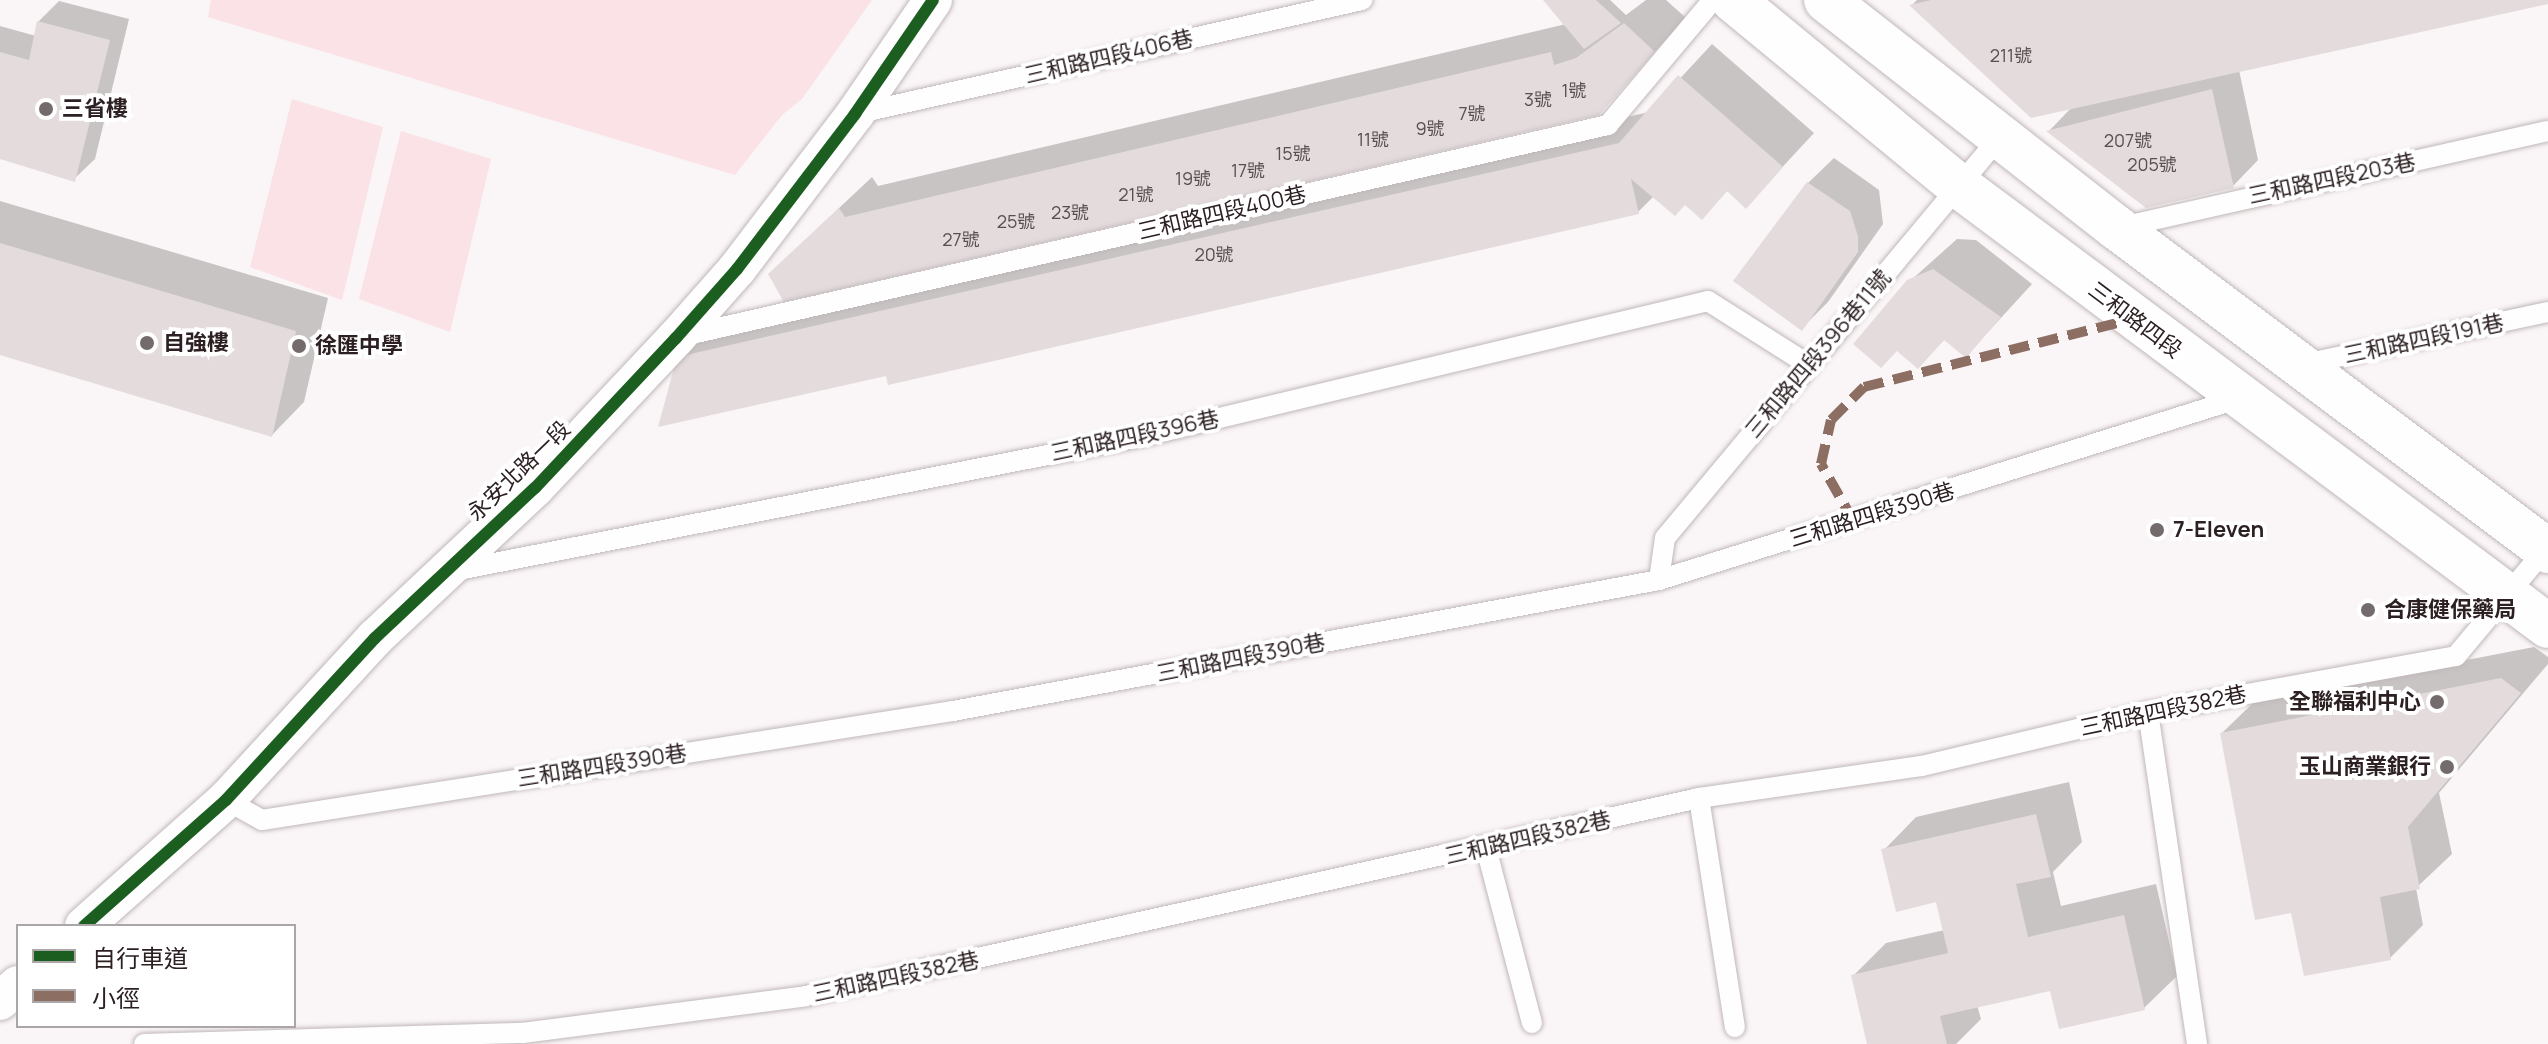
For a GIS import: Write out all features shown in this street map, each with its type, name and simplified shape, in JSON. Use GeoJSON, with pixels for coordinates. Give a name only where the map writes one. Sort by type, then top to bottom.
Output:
{"type":"FeatureCollection","features":[{"type":"Feature","properties":{"kind":"main road","name":"三和路四段"},"geometry":{"type":"LineString","coordinates":[[1733,0],[1959,186],[2548,626]]}},
{"type":"Feature","properties":{"kind":"main road"},"geometry":{"type":"LineString","coordinates":[[1841,4],[1999,138],[2547,549]]}},
{"type":"Feature","properties":{"kind":"street","name":"永安北路一段"},"geometry":{"type":"LineString","coordinates":[[86,924],[226,800],[439,573],[535,488],[676,338],[737,269],[855,114],[933,0]]}},
{"type":"Feature","properties":{"kind":"street"},"geometry":{"type":"LineString","coordinates":[[0,1001],[16,987]]}},
{"type":"Feature","properties":{"kind":"lane","name":"三和路四段406巷"},"geometry":{"type":"LineString","coordinates":[[855,114],[1362,0]]}},
{"type":"Feature","properties":{"kind":"lane","name":"三和路四段400巷"},"geometry":{"type":"LineString","coordinates":[[676,338],[1608,125],[1713,0]]}},
{"type":"Feature","properties":{"kind":"lane","name":"三和路四段203巷"},"geometry":{"type":"LineString","coordinates":[[2117,228],[2548,131]]}},
{"type":"Feature","properties":{"kind":"lane","name":"三和路四段396巷11號"},"geometry":{"type":"LineString","coordinates":[[1659,580],[1665,538],[1999,138]]}},
{"type":"Feature","properties":{"kind":"lane","name":"三和路四段396巷"},"geometry":{"type":"LineString","coordinates":[[439,573],[1140,437],[1708,301],[1809,365]]}},
{"type":"Feature","properties":{"kind":"lane","name":"三和路四段191巷"},"geometry":{"type":"LineString","coordinates":[[2301,365],[2548,312]]}},
{"type":"Feature","properties":{"kind":"lane","name":"三和路四段390巷"},"geometry":{"type":"LineString","coordinates":[[226,800],[262,820],[953,711],[1659,580],[2240,398]]}},
{"type":"Feature","properties":{"kind":"lane","name":"三和路四段382巷"},"geometry":{"type":"LineString","coordinates":[[144,1044],[524,1038],[806,996],[1486,848],[1699,798],[1922,766],[2148,712],[2456,656],[2547,549]]}},
{"type":"Feature","properties":{"kind":"lane"},"geometry":{"type":"LineString","coordinates":[[2148,712],[2197,1044]]}},
{"type":"Feature","properties":{"kind":"lane"},"geometry":{"type":"LineString","coordinates":[[1699,798],[1735,1027]]}},
{"type":"Feature","properties":{"kind":"lane"},"geometry":{"type":"LineString","coordinates":[[1486,848],[1532,1023]]}},
{"type":"Feature","properties":{"kind":"shaded area"},"geometry":{"type":"Polygon","coordinates":[[[211,0],[872,0],[802,99],[782,115],[735,175],[208,17],[211,0]]]}},
{"type":"Feature","properties":{"kind":"shaded area"},"geometry":{"type":"Polygon","coordinates":[[[292,99],[383,127],[342,300],[250,267],[292,99]]]}},
{"type":"Feature","properties":{"kind":"shaded area"},"geometry":{"type":"Polygon","coordinates":[[[401,131],[491,159],[450,332],[359,299],[401,131]]]}},
{"type":"Feature","properties":{"kind":"building"},"geometry":{"type":"Polygon","coordinates":[[[1543,0],[1596,0],[1621,23],[1584,49],[1543,0]]]}},
{"type":"Feature","properties":{"kind":"building"},"geometry":{"type":"Polygon","coordinates":[[[1931,0],[2548,0],[2548,4],[2031,118],[1909,5],[1931,0]]]}},
{"type":"Feature","properties":{"kind":"building","name":"三省樓"},"geometry":{"type":"Polygon","coordinates":[[[37,21],[110,40],[75,182],[0,159],[0,52],[29,60],[37,21]]]}},
{"type":"Feature","properties":{"kind":"building"},"geometry":{"type":"Polygon","coordinates":[[[1624,23],[1655,52],[1599,115],[784,302],[768,274],[839,208],[845,217],[1551,52],[1554,65],[1576,58],[1624,23]]]}},
{"type":"Feature","properties":{"kind":"building"},"geometry":{"type":"Polygon","coordinates":[[[1678,75],[1783,167],[1746,209],[1727,191],[1702,220],[1685,205],[1675,216],[1631,179],[1639,214],[888,385],[886,376],[658,427],[677,357],[1619,143],[1678,75]]]}},
{"type":"Feature","properties":{"kind":"building"},"geometry":{"type":"Polygon","coordinates":[[[2212,89],[2234,188],[2146,208],[2046,131],[2212,89]]]}},
{"type":"Feature","properties":{"kind":"building"},"geometry":{"type":"Polygon","coordinates":[[[1807,182],[1850,211],[1858,236],[1858,252],[1802,331],[1733,281],[1807,182]]]}},
{"type":"Feature","properties":{"kind":"building","name":"自強樓"},"geometry":{"type":"Polygon","coordinates":[[[0,243],[296,331],[272,437],[0,355],[0,243]]]}},
{"type":"Feature","properties":{"kind":"building"},"geometry":{"type":"Polygon","coordinates":[[[1933,269],[2001,317],[1966,358],[1944,340],[1918,369],[1897,351],[1881,368],[1853,344],[1907,280],[1933,269]]]}},
{"type":"Feature","properties":{"kind":"building"},"geometry":{"type":"Polygon","coordinates":[[[2501,678],[2521,693],[2408,827],[2420,889],[2380,897],[2391,960],[2304,976],[2291,913],[2255,920],[2220,733],[2501,678]]]}},
{"type":"Feature","properties":{"kind":"building"},"geometry":{"type":"Polygon","coordinates":[[[2036,814],[2051,877],[2016,884],[2028,937],[2124,915],[2145,1010],[2059,1029],[2050,991],[1940,1016],[1947,1044],[1867,1044],[1851,975],[1948,953],[1936,902],[1896,912],[1881,849],[2036,814]]]}},
{"type":"Feature","properties":{"kind":"marked path"},"geometry":{"type":"LineString","coordinates":[[1854,522],[1821,464],[1831,420],[1864,387],[2133,319]]}},
{"type":"Feature","properties":{"kind":"cycle path"},"geometry":{"type":"LineString","coordinates":[[86,924],[226,800],[375,638],[535,488],[676,338],[737,269],[855,114],[933,0]]}},
{"type":"Feature","properties":{"kind":"place","name":"三省樓"},"geometry":{"type":"Point","coordinates":[46,109]}},
{"type":"Feature","properties":{"kind":"place","name":"自強樓"},"geometry":{"type":"Point","coordinates":[147,343]}},
{"type":"Feature","properties":{"kind":"place","name":"徐匯中學"},"geometry":{"type":"Point","coordinates":[299,346]}},
{"type":"Feature","properties":{"kind":"place","name":"7-Eleven"},"geometry":{"type":"Point","coordinates":[2157,530]}},
{"type":"Feature","properties":{"kind":"place","name":"合康健保藥局"},"geometry":{"type":"Point","coordinates":[2368,610]}},
{"type":"Feature","properties":{"kind":"place","name":"全聯福利中心"},"geometry":{"type":"Point","coordinates":[2437,702]}},
{"type":"Feature","properties":{"kind":"place","name":"玉山商業銀行"},"geometry":{"type":"Point","coordinates":[2447,767]}}]}
